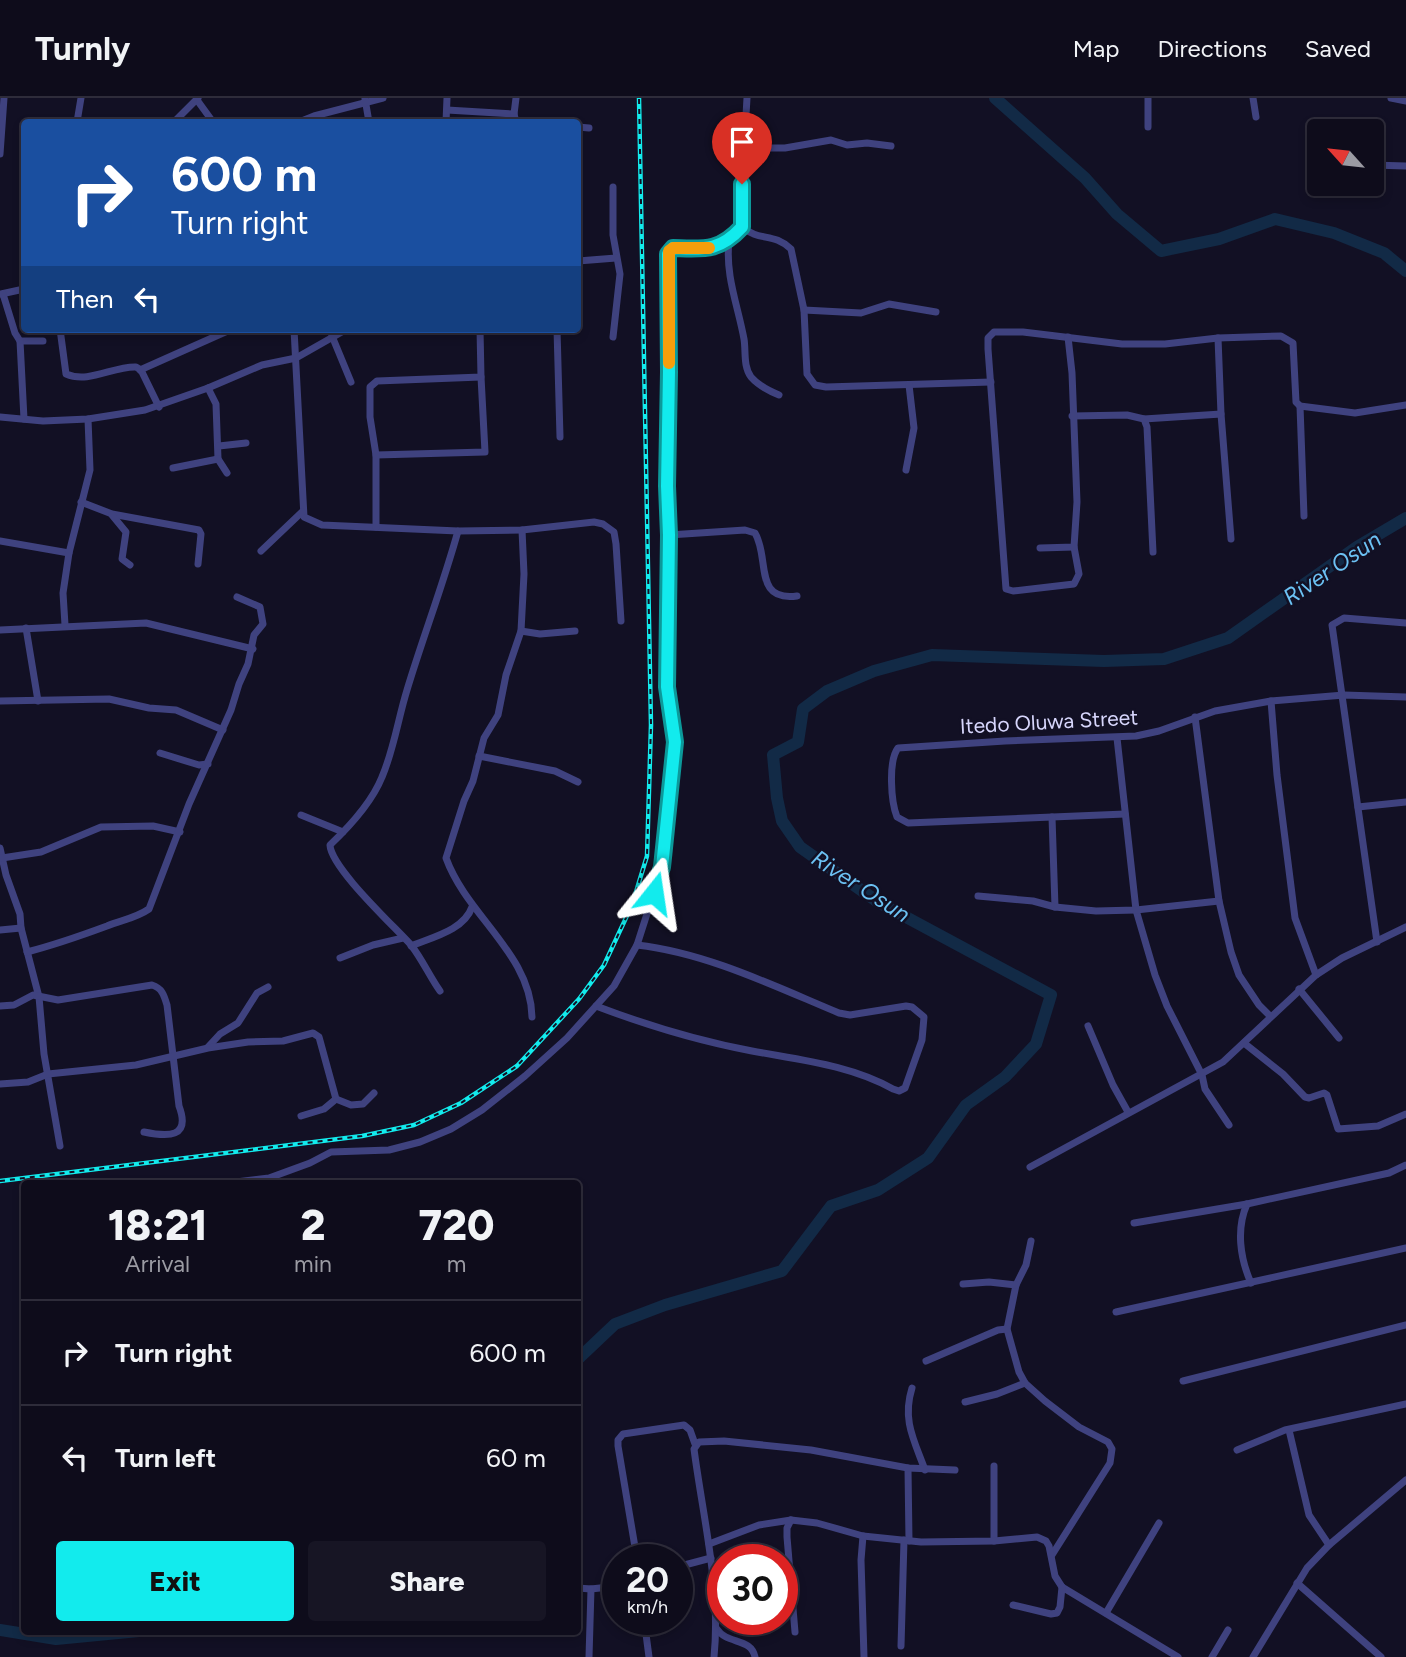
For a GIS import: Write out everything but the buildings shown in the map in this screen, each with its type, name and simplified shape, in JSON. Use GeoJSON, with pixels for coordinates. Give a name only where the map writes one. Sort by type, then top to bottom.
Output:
{"type":"FeatureCollection","features":[{"type":"Feature","properties":{"kind":"street"},"geometry":{"type":"LineString","coordinates":[[0,154],[4,98]]}},
{"type":"Feature","properties":{"kind":"street"},"geometry":{"type":"LineString","coordinates":[[78,119],[81,98]]}},
{"type":"Feature","properties":{"kind":"street"},"geometry":{"type":"LineString","coordinates":[[308,119],[365,100],[383,98]]}},
{"type":"Feature","properties":{"kind":"street"},"geometry":{"type":"LineString","coordinates":[[446,119],[447,98]]}},
{"type":"Feature","properties":{"kind":"street"},"geometry":{"type":"LineString","coordinates":[[516,98],[516,119]]}},
{"type":"Feature","properties":{"kind":"street"},"geometry":{"type":"LineString","coordinates":[[253,1180],[269,1178],[331,1152],[389,1150],[421,1142],[451,1129],[482,1110],[567,1038],[614,986],[637,945],[662,867],[675,742],[667,687],[668,254],[673,248],[717,247],[729,241],[742,227],[747,98]]}},
{"type":"Feature","properties":{"kind":"street"},"geometry":{"type":"LineString","coordinates":[[1148,98],[1148,127]]}},
{"type":"Feature","properties":{"kind":"street"},"geometry":{"type":"LineString","coordinates":[[1253,98],[1256,117]]}},
{"type":"Feature","properties":{"kind":"street"},"geometry":{"type":"LineString","coordinates":[[1391,98],[1406,102]]}},
{"type":"Feature","properties":{"kind":"street"},"geometry":{"type":"LineString","coordinates":[[177,119],[197,99],[211,119]]}},
{"type":"Feature","properties":{"kind":"street"},"geometry":{"type":"LineString","coordinates":[[365,100],[368,119]]}},
{"type":"Feature","properties":{"kind":"street"},"geometry":{"type":"LineString","coordinates":[[447,110],[509,119]]}},
{"type":"Feature","properties":{"kind":"street"},"geometry":{"type":"LineString","coordinates":[[581,127],[589,128]]}},
{"type":"Feature","properties":{"kind":"street"},"geometry":{"type":"LineString","coordinates":[[745,148],[785,148],[831,140],[847,145],[867,143],[891,146]]}},
{"type":"Feature","properties":{"kind":"street"},"geometry":{"type":"LineString","coordinates":[[1384,165],[1406,166]]}},
{"type":"Feature","properties":{"kind":"street"},"geometry":{"type":"LineString","coordinates":[[613,187],[613,235],[620,274],[613,337]]}},
{"type":"Feature","properties":{"kind":"street"},"geometry":{"type":"LineString","coordinates":[[742,227],[754,237],[773,237],[791,249],[804,310],[807,374],[815,385],[826,387],[991,382]]}},
{"type":"Feature","properties":{"kind":"street"},"geometry":{"type":"LineString","coordinates":[[729,241],[727,260],[744,340],[747,369],[751,377],[779,396]]}},
{"type":"Feature","properties":{"kind":"street"},"geometry":{"type":"LineString","coordinates":[[581,261],[616,258]]}},
{"type":"Feature","properties":{"kind":"street"},"geometry":{"type":"LineString","coordinates":[[21,290],[1,294],[20,341],[24,419]]}},
{"type":"Feature","properties":{"kind":"street"},"geometry":{"type":"LineString","coordinates":[[804,310],[862,313],[889,304],[936,312]]}},
{"type":"Feature","properties":{"kind":"street"},"geometry":{"type":"LineString","coordinates":[[1068,337],[1077,502],[1074,547],[1079,575],[1074,584],[1013,591],[1006,589],[988,338],[994,332],[1023,332],[1068,337],[1122,344],[1165,344],[1281,335],[1293,343],[1296,402],[1300,406],[1355,413],[1406,405]]}},
{"type":"Feature","properties":{"kind":"street"},"geometry":{"type":"LineString","coordinates":[[60,333],[65,369],[71,376],[105,374],[132,366],[140,370],[159,407]]}},
{"type":"Feature","properties":{"kind":"street"},"geometry":{"type":"LineString","coordinates":[[140,370],[223,333]]}},
{"type":"Feature","properties":{"kind":"street"},"geometry":{"type":"LineString","coordinates":[[294,333],[304,517],[322,524],[458,531],[522,530],[594,522],[603,524],[614,532],[621,621]]}},
{"type":"Feature","properties":{"kind":"street"},"geometry":{"type":"LineString","coordinates":[[0,416],[43,421],[88,419],[159,407],[261,365],[296,358],[337,333]]}},
{"type":"Feature","properties":{"kind":"street"},"geometry":{"type":"LineString","coordinates":[[376,455],[485,452],[480,333]]}},
{"type":"Feature","properties":{"kind":"street"},"geometry":{"type":"LineString","coordinates":[[557,333],[561,437]]}},
{"type":"Feature","properties":{"kind":"street"},"geometry":{"type":"LineString","coordinates":[[332,335],[351,382]]}},
{"type":"Feature","properties":{"kind":"street"},"geometry":{"type":"LineString","coordinates":[[1218,338],[1231,539]]}},
{"type":"Feature","properties":{"kind":"street"},"geometry":{"type":"LineString","coordinates":[[20,341],[43,341]]}},
{"type":"Feature","properties":{"kind":"street"},"geometry":{"type":"LineString","coordinates":[[376,527],[376,455],[369,392],[373,383],[406,379],[481,377]]}},
{"type":"Feature","properties":{"kind":"street"},"geometry":{"type":"LineString","coordinates":[[906,470],[914,428],[908,384]]}},
{"type":"Feature","properties":{"kind":"street"},"geometry":{"type":"LineString","coordinates":[[208,388],[216,404],[218,459],[227,473]]}},
{"type":"Feature","properties":{"kind":"street"},"geometry":{"type":"LineString","coordinates":[[1300,406],[1304,516]]}},
{"type":"Feature","properties":{"kind":"street"},"geometry":{"type":"LineString","coordinates":[[1072,416],[1132,416],[1144,419],[1221,414]]}},
{"type":"Feature","properties":{"kind":"street"},"geometry":{"type":"LineString","coordinates":[[65,625],[63,593],[69,553],[90,470],[88,419]]}},
{"type":"Feature","properties":{"kind":"street"},"geometry":{"type":"LineString","coordinates":[[1144,419],[1147,427],[1153,552]]}},
{"type":"Feature","properties":{"kind":"street"},"geometry":{"type":"LineString","coordinates":[[219,446],[246,443]]}},
{"type":"Feature","properties":{"kind":"street"},"geometry":{"type":"LineString","coordinates":[[173,468],[218,459]]}},
{"type":"Feature","properties":{"kind":"street"},"geometry":{"type":"LineString","coordinates":[[80,502],[112,514],[199,530],[201,534],[198,564]]}},
{"type":"Feature","properties":{"kind":"street"},"geometry":{"type":"LineString","coordinates":[[261,551],[302,512]]}},
{"type":"Feature","properties":{"kind":"street"},"geometry":{"type":"LineString","coordinates":[[112,514],[126,531],[122,559],[130,565]]}},
{"type":"Feature","properties":{"kind":"street"},"geometry":{"type":"LineString","coordinates":[[522,530],[524,574],[521,631],[506,674],[498,715],[484,738],[473,781],[446,859],[472,907],[523,974],[532,999],[532,1017]]}},
{"type":"Feature","properties":{"kind":"street"},"geometry":{"type":"LineString","coordinates":[[669,535],[734,530],[755,533],[762,545],[763,572],[773,592],[785,598],[797,596]]}},
{"type":"Feature","properties":{"kind":"street"},"geometry":{"type":"LineString","coordinates":[[440,991],[411,946],[332,855],[330,845],[343,832],[383,777],[401,721],[406,691],[458,531]]}},
{"type":"Feature","properties":{"kind":"street"},"geometry":{"type":"LineString","coordinates":[[0,541],[69,553]]}},
{"type":"Feature","properties":{"kind":"street"},"geometry":{"type":"LineString","coordinates":[[1040,548],[1074,547]]}},
{"type":"Feature","properties":{"kind":"street"},"geometry":{"type":"LineString","coordinates":[[27,953],[137,917],[149,909],[189,804],[223,730],[253,649],[254,635],[262,624],[260,607],[237,597]]}},
{"type":"Feature","properties":{"kind":"street"},"geometry":{"type":"LineString","coordinates":[[1377,942],[1332,625],[1344,618],[1406,623]]}},
{"type":"Feature","properties":{"kind":"street"},"geometry":{"type":"LineString","coordinates":[[0,630],[146,623],[253,649]]}},
{"type":"Feature","properties":{"kind":"street"},"geometry":{"type":"LineString","coordinates":[[26,628],[38,701]]}},
{"type":"Feature","properties":{"kind":"street"},"geometry":{"type":"LineString","coordinates":[[521,631],[540,634],[575,631]]}},
{"type":"Feature","properties":{"kind":"street","name":"Itedo Oluwa Street"},"geometry":{"type":"LineString","coordinates":[[1052,817],[908,823],[901,820],[895,811],[892,783],[894,754],[898,748],[1005,741],[1117,738],[1159,731],[1236,706],[1271,701],[1344,695],[1406,697]]}},
{"type":"Feature","properties":{"kind":"street"},"geometry":{"type":"LineString","coordinates":[[0,701],[109,699],[149,708],[176,710],[223,730]]}},
{"type":"Feature","properties":{"kind":"street"},"geometry":{"type":"LineString","coordinates":[[1271,701],[1277,775],[1295,918],[1316,975]]}},
{"type":"Feature","properties":{"kind":"street"},"geometry":{"type":"LineString","coordinates":[[1195,718],[1219,901],[1231,952],[1239,975],[1259,1005],[1270,1016]]}},
{"type":"Feature","properties":{"kind":"street"},"geometry":{"type":"LineString","coordinates":[[1117,738],[1136,910],[1167,1006],[1202,1075],[1205,1089],[1229,1125]]}},
{"type":"Feature","properties":{"kind":"street"},"geometry":{"type":"LineString","coordinates":[[160,753],[199,765],[208,765]]}},
{"type":"Feature","properties":{"kind":"street"},"geometry":{"type":"LineString","coordinates":[[478,756],[555,771],[578,782]]}},
{"type":"Feature","properties":{"kind":"street"},"geometry":{"type":"LineString","coordinates":[[1358,807],[1406,802]]}},
{"type":"Feature","properties":{"kind":"street"},"geometry":{"type":"LineString","coordinates":[[1055,907],[1052,817],[1125,814]]}},
{"type":"Feature","properties":{"kind":"street"},"geometry":{"type":"LineString","coordinates":[[301,815],[343,832]]}},
{"type":"Feature","properties":{"kind":"street"},"geometry":{"type":"LineString","coordinates":[[2,858],[41,852],[101,827],[153,825],[180,832]]}},
{"type":"Feature","properties":{"kind":"street"},"geometry":{"type":"LineString","coordinates":[[0,848],[20,914],[21,928],[39,997],[44,1054],[61,1146]]}},
{"type":"Feature","properties":{"kind":"street"},"geometry":{"type":"LineString","coordinates":[[978,895],[1096,911],[1136,910],[1219,901]]}},
{"type":"Feature","properties":{"kind":"street"},"geometry":{"type":"LineString","coordinates":[[411,946],[462,924],[472,907]]}},
{"type":"Feature","properties":{"kind":"street"},"geometry":{"type":"LineString","coordinates":[[1030,1167],[1223,1062],[1316,975],[1342,958],[1406,927]]}},
{"type":"Feature","properties":{"kind":"street"},"geometry":{"type":"LineString","coordinates":[[0,930],[21,928]]}},
{"type":"Feature","properties":{"kind":"street"},"geometry":{"type":"LineString","coordinates":[[340,958],[373,945],[403,938]]}},
{"type":"Feature","properties":{"kind":"street"},"geometry":{"type":"LineString","coordinates":[[596,1006],[632,1020],[707,1041],[855,1072],[899,1091],[905,1088],[922,1040],[924,1017],[912,1007],[850,1015],[839,1013],[728,968],[661,948],[637,945]]}},
{"type":"Feature","properties":{"kind":"street"},"geometry":{"type":"LineString","coordinates":[[0,1006],[14,1004],[33,995],[58,1000],[152,985],[158,987],[163,992],[167,1005],[183,1121],[181,1129],[168,1135],[144,1132]]}},
{"type":"Feature","properties":{"kind":"street"},"geometry":{"type":"LineString","coordinates":[[208,1048],[220,1034],[238,1023],[257,993],[268,987]]}},
{"type":"Feature","properties":{"kind":"street"},"geometry":{"type":"LineString","coordinates":[[1299,989],[1339,1038]]}},
{"type":"Feature","properties":{"kind":"street"},"geometry":{"type":"LineString","coordinates":[[1088,1026],[1113,1085],[1129,1112]]}},
{"type":"Feature","properties":{"kind":"street"},"geometry":{"type":"LineString","coordinates":[[0,1084],[28,1082],[48,1074],[136,1065],[173,1054],[208,1048],[248,1042],[283,1041],[317,1034],[336,1099]]}},
{"type":"Feature","properties":{"kind":"street"},"geometry":{"type":"LineString","coordinates":[[1244,1044],[1283,1074],[1306,1098],[1324,1093],[1328,1095],[1338,1129],[1378,1126],[1406,1114]]}},
{"type":"Feature","properties":{"kind":"street"},"geometry":{"type":"LineString","coordinates":[[336,1099],[351,1105],[363,1104],[374,1093]]}},
{"type":"Feature","properties":{"kind":"street"},"geometry":{"type":"LineString","coordinates":[[301,1116],[324,1109],[336,1099]]}},
{"type":"Feature","properties":{"kind":"street"},"geometry":{"type":"LineString","coordinates":[[1134,1223],[1247,1204],[1389,1173],[1406,1165]]}},
{"type":"Feature","properties":{"kind":"street"},"geometry":{"type":"LineString","coordinates":[[1247,1204],[1241,1217],[1240,1237],[1251,1283]]}},
{"type":"Feature","properties":{"kind":"street"},"geometry":{"type":"LineString","coordinates":[[1031,1241],[1026,1265],[1016,1285],[1007,1329],[1019,1372],[1025,1383],[1079,1427],[1108,1442],[1112,1449],[1110,1463],[1052,1555]]}},
{"type":"Feature","properties":{"kind":"street"},"geometry":{"type":"LineString","coordinates":[[1116,1312],[1406,1248]]}},
{"type":"Feature","properties":{"kind":"street"},"geometry":{"type":"LineString","coordinates":[[963,1284],[989,1282],[1016,1285]]}},
{"type":"Feature","properties":{"kind":"street"},"geometry":{"type":"LineString","coordinates":[[1183,1381],[1406,1325]]}},
{"type":"Feature","properties":{"kind":"street"},"geometry":{"type":"LineString","coordinates":[[926,1361],[998,1329],[1007,1329]]}},
{"type":"Feature","properties":{"kind":"street"},"geometry":{"type":"LineString","coordinates":[[965,1402],[1025,1383]]}},
{"type":"Feature","properties":{"kind":"street"},"geometry":{"type":"LineString","coordinates":[[912,1388],[907,1404],[908,1424],[925,1470]]}},
{"type":"Feature","properties":{"kind":"street"},"geometry":{"type":"LineString","coordinates":[[1237,1450],[1289,1430],[1406,1404]]}},
{"type":"Feature","properties":{"kind":"street"},"geometry":{"type":"LineString","coordinates":[[635,1544],[618,1440],[623,1434],[684,1425],[690,1430],[695,1444],[709,1544],[759,1525],[791,1520],[817,1523],[863,1536],[906,1540],[994,1541],[1037,1537],[1046,1541],[1052,1555],[1055,1576],[1062,1587],[1178,1657]]}},
{"type":"Feature","properties":{"kind":"street"},"geometry":{"type":"LineString","coordinates":[[1289,1430],[1309,1515],[1329,1545]]}},
{"type":"Feature","properties":{"kind":"street"},"geometry":{"type":"LineString","coordinates":[[695,1444],[724,1441],[811,1450],[908,1468],[955,1470]]}},
{"type":"Feature","properties":{"kind":"street"},"geometry":{"type":"LineString","coordinates":[[994,1466],[994,1541]]}},
{"type":"Feature","properties":{"kind":"street"},"geometry":{"type":"LineString","coordinates":[[901,1646],[908,1468]]}},
{"type":"Feature","properties":{"kind":"street"},"geometry":{"type":"LineString","coordinates":[[1253,1657],[1307,1568],[1329,1545],[1406,1480]]}},
{"type":"Feature","properties":{"kind":"street"},"geometry":{"type":"LineString","coordinates":[[788,1544],[787,1528],[791,1520]]}},
{"type":"Feature","properties":{"kind":"street"},"geometry":{"type":"LineString","coordinates":[[1106,1613],[1158,1523]]}},
{"type":"Feature","properties":{"kind":"street"},"geometry":{"type":"LineString","coordinates":[[863,1536],[861,1560],[864,1657]]}},
{"type":"Feature","properties":{"kind":"street"},"geometry":{"type":"LineString","coordinates":[[1297,1583],[1381,1657]]}},
{"type":"Feature","properties":{"kind":"street"},"geometry":{"type":"LineString","coordinates":[[1013,1605],[1056,1613],[1060,1607],[1062,1587]]}},
{"type":"Feature","properties":{"kind":"street"},"geometry":{"type":"LineString","coordinates":[[581,1588],[602,1588]]}},
{"type":"Feature","properties":{"kind":"street"},"geometry":{"type":"LineString","coordinates":[[589,1657],[591,1589]]}},
{"type":"Feature","properties":{"kind":"street"},"geometry":{"type":"LineString","coordinates":[[1212,1657],[1228,1630]]}},
{"type":"Feature","properties":{"kind":"street"},"geometry":{"type":"LineString","coordinates":[[646,1635],[649,1657]]}},
{"type":"Feature","properties":{"kind":"street"},"geometry":{"type":"LineString","coordinates":[[714,1657],[716,1635]]}},
{"type":"Feature","properties":{"kind":"street"},"geometry":{"type":"LineString","coordinates":[[722,1635],[747,1644],[752,1648],[755,1657]]}},
{"type":"Feature","properties":{"kind":"waterway","name":"River Osun"},"geometry":{"type":"LineString","coordinates":[[995,98],[1085,178],[1117,214],[1161,251],[1219,239],[1275,219],[1334,233],[1384,253],[1406,271]]}},
{"type":"Feature","properties":{"kind":"waterway","name":"River Osun"},"geometry":{"type":"LineString","coordinates":[[581,1356],[615,1324],[665,1305],[782,1271],[831,1206],[878,1190],[928,1158],[966,1105],[1005,1077],[1036,1044],[1051,995],[878,902],[800,847],[782,821],[773,755],[798,742],[803,709],[827,691],[874,671],[932,655],[1104,661],[1164,659],[1228,638],[1357,547],[1406,518]]}},
{"type":"Feature","properties":{"kind":"waterway","name":"River Osun"},"geometry":{"type":"LineString","coordinates":[[0,1630],[21,1633]]}},
{"type":"Feature","properties":{"kind":"waterway","name":"River Osun"},"geometry":{"type":"LineString","coordinates":[[31,1635],[56,1639],[98,1635]]}},
{"type":"Feature","properties":{"kind":"railway"},"geometry":{"type":"LineString","coordinates":[[0,1181],[362,1136],[414,1125],[461,1103],[517,1066],[579,999],[604,965],[632,905],[647,856],[651,725],[639,98]]}},
{"type":"Feature","properties":{"kind":"slow traffic"},"geometry":{"type":"LineString","coordinates":[[669,363],[669,251],[673,248],[709,248]]}},
{"type":"Feature","properties":{"kind":"route"},"geometry":{"type":"LineString","coordinates":[[654,893],[662,867],[675,742],[667,687],[668,254],[673,248],[702,249],[717,247],[729,241],[742,227],[742,184]]}}]}
